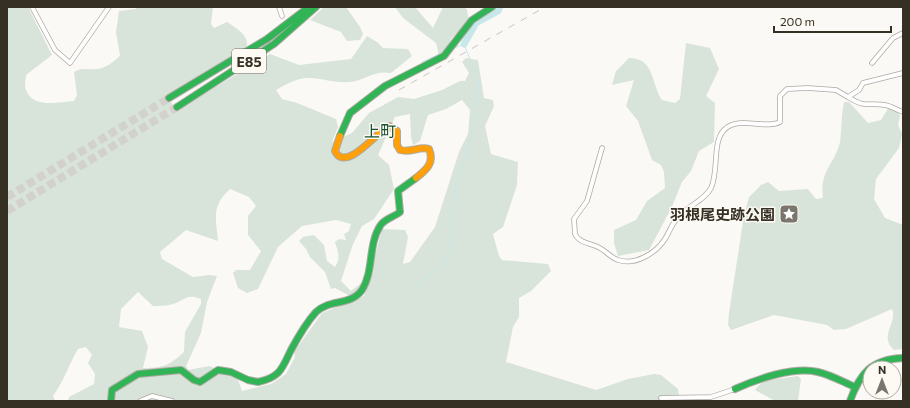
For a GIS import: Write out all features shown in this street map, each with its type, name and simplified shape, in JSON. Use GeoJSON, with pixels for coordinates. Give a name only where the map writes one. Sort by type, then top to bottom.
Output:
{"type":"FeatureCollection","features":[{"type":"Feature","properties":{"kind":"main road","name":"E85"},"geometry":{"type":"LineString","coordinates":[[169,98],[268,39],[309,7]]}},
{"type":"Feature","properties":{"kind":"main road","name":"E85"},"geometry":{"type":"LineString","coordinates":[[177,107],[274,44],[316,7]]}},
{"type":"Feature","properties":{"kind":"main road"},"geometry":{"type":"LineString","coordinates":[[111,401],[111,393],[114,388],[141,374],[182,370],[198,382],[204,380],[215,371],[219,370],[238,374],[252,382],[263,381],[284,368],[291,350],[317,310],[325,306],[349,300],[360,293],[367,278],[370,258],[380,227],[400,212],[398,191],[423,173],[430,163],[432,155],[430,150],[425,147],[419,147],[408,152],[400,150],[397,145],[397,131],[389,126],[384,128],[354,156],[339,156],[335,152],[335,148],[347,116],[385,86],[444,56],[472,20],[492,7]]}},
{"type":"Feature","properties":{"kind":"main road"},"geometry":{"type":"LineString","coordinates":[[850,401],[855,387],[862,375],[873,365],[887,360],[903,358]]}},
{"type":"Feature","properties":{"kind":"main road"},"geometry":{"type":"LineString","coordinates":[[735,389],[762,377],[808,370],[819,372],[855,387]]}},
{"type":"Feature","properties":{"kind":"street"},"geometry":{"type":"LineString","coordinates":[[32,7],[55,50],[70,63],[109,7]]}},
{"type":"Feature","properties":{"kind":"street"},"geometry":{"type":"LineString","coordinates":[[279,7],[282,16]]}},
{"type":"Feature","properties":{"kind":"street"},"geometry":{"type":"LineString","coordinates":[[872,63],[893,38],[903,33]]}},
{"type":"Feature","properties":{"kind":"street"},"geometry":{"type":"LineString","coordinates":[[848,97],[859,90],[863,83],[903,73]]}},
{"type":"Feature","properties":{"kind":"street"},"geometry":{"type":"LineString","coordinates":[[602,148],[587,201],[574,219],[575,234],[580,240],[598,247],[616,260],[631,262],[655,250],[666,238],[678,217],[708,192],[712,186],[717,162],[718,141],[724,129],[736,124],[780,122],[780,96],[788,89],[808,88],[836,90],[866,106],[884,105],[903,112]]}},
{"type":"Feature","properties":{"kind":"street"},"geometry":{"type":"LineString","coordinates":[[661,398],[711,397],[735,389]]}},
{"type":"Feature","properties":{"kind":"street"},"geometry":{"type":"LineString","coordinates":[[140,401],[154,396],[172,401]]}},
{"type":"Feature","properties":{"kind":"shaded area"},"geometry":{"type":"Polygon","coordinates":[[[7,7],[28,7],[52,55],[26,75],[25,88],[29,96],[34,100],[54,103],[74,101],[77,95],[74,72],[82,69],[97,69],[103,67],[120,56],[116,32],[119,11],[136,9],[137,7],[213,7],[211,24],[214,28],[227,22],[242,33],[246,40],[247,49],[166,95],[177,110],[270,54],[299,65],[351,59],[367,36],[383,48],[408,49],[412,56],[391,73],[385,72],[375,74],[350,82],[306,78],[288,83],[276,90],[282,99],[297,103],[336,119],[338,127],[332,142],[352,133],[369,113],[398,97],[414,99],[442,90],[460,81],[465,81],[469,73],[462,62],[466,58],[478,60],[484,98],[493,100],[494,106],[485,126],[491,154],[518,162],[517,185],[503,227],[493,234],[499,256],[502,260],[548,264],[551,271],[531,291],[519,298],[519,317],[513,327],[506,362],[596,390],[628,379],[654,374],[661,375],[678,389],[680,401],[68,401],[69,397],[94,384],[95,374],[88,363],[92,355],[86,347],[78,349],[53,396],[55,401],[7,401],[7,7]],[[462,100],[446,109],[428,115],[420,141],[413,145],[411,137],[410,114],[395,117],[378,155],[389,165],[394,189],[374,219],[362,226],[353,244],[341,281],[351,291],[360,284],[358,292],[350,296],[335,288],[331,289],[325,272],[310,257],[306,249],[299,241],[303,237],[314,235],[324,245],[327,261],[335,267],[337,264],[338,252],[335,242],[339,239],[346,240],[344,234],[349,231],[351,224],[336,220],[302,226],[278,247],[258,289],[247,293],[238,288],[233,273],[236,270],[250,270],[261,251],[248,235],[248,216],[256,206],[249,197],[230,189],[224,195],[217,207],[216,219],[218,241],[186,230],[160,252],[162,259],[193,277],[209,275],[217,276],[207,302],[201,333],[186,366],[188,370],[209,366],[237,377],[242,391],[271,384],[286,374],[295,357],[294,352],[322,313],[364,296],[373,272],[375,256],[382,229],[405,230],[408,237],[403,264],[410,262],[435,227],[459,152],[468,134],[470,110],[462,100]],[[138,292],[121,309],[119,327],[142,331],[148,347],[143,368],[166,365],[184,352],[185,332],[201,304],[201,299],[196,297],[188,297],[170,305],[153,306],[138,292]]]}},
{"type":"Feature","properties":{"kind":"shaded area"},"geometry":{"type":"Polygon","coordinates":[[[324,7],[346,7],[363,34],[360,40],[347,41],[341,32],[310,20],[324,7]]]}},
{"type":"Feature","properties":{"kind":"shaded area"},"geometry":{"type":"Polygon","coordinates":[[[395,7],[415,7],[433,28],[443,7],[465,7],[469,21],[451,39],[447,48],[438,57],[436,43],[403,18],[395,7]]]}},
{"type":"Feature","properties":{"kind":"shaded area"},"geometry":{"type":"Polygon","coordinates":[[[686,43],[710,48],[719,69],[706,96],[715,103],[714,142],[699,151],[691,171],[682,182],[671,209],[649,250],[618,256],[614,243],[614,230],[636,220],[647,201],[665,188],[664,172],[661,165],[652,160],[638,121],[626,106],[634,80],[612,85],[616,71],[629,58],[644,62],[651,73],[658,94],[662,100],[675,103],[680,99],[686,43]]]}},
{"type":"Feature","properties":{"kind":"shaded area"},"geometry":{"type":"Polygon","coordinates":[[[844,102],[849,102],[868,123],[881,120],[889,107],[894,107],[900,116],[898,125],[902,134],[899,148],[876,179],[874,199],[885,218],[903,225],[903,349],[894,350],[888,339],[888,334],[893,320],[892,309],[846,329],[834,330],[827,325],[774,315],[731,330],[728,325],[729,313],[744,215],[749,197],[761,185],[768,182],[779,191],[808,189],[816,199],[823,198],[822,189],[825,174],[838,150],[840,142],[844,102]]]}},
{"type":"Feature","properties":{"kind":"shaded area"},"geometry":{"type":"Polygon","coordinates":[[[798,376],[801,379],[798,401],[775,401],[755,390],[763,381],[798,376]]]}},
{"type":"Feature","properties":{"kind":"waterway"},"geometry":{"type":"LineString","coordinates":[[464,44],[476,23],[498,11],[500,7]]}},
{"type":"Feature","properties":{"kind":"waterway"},"geometry":{"type":"LineString","coordinates":[[418,291],[424,278],[439,268],[446,260],[452,240],[455,185],[464,163],[472,135],[479,83],[464,44],[454,48]]}},
{"type":"Feature","properties":{"kind":"waterway"},"geometry":{"type":"LineString","coordinates":[[422,62],[444,52]]}},
{"type":"Feature","properties":{"kind":"tunnel"},"geometry":{"type":"LineString","coordinates":[[7,197],[169,98]]}},
{"type":"Feature","properties":{"kind":"tunnel"},"geometry":{"type":"LineString","coordinates":[[7,211],[177,107]]}},
{"type":"Feature","properties":{"kind":"railway"},"geometry":{"type":"LineString","coordinates":[[399,90],[545,7]]}},
{"type":"Feature","properties":{"kind":"traffic: fast"},"geometry":{"type":"LineString","coordinates":[[169,98],[267,39],[309,7]]}},
{"type":"Feature","properties":{"kind":"traffic: fast"},"geometry":{"type":"LineString","coordinates":[[177,107],[274,44],[316,7]]}},
{"type":"Feature","properties":{"kind":"traffic: fast"},"geometry":{"type":"LineString","coordinates":[[340,136],[350,113],[385,86],[444,56],[472,20],[492,7]]}},
{"type":"Feature","properties":{"kind":"traffic: fast"},"geometry":{"type":"LineString","coordinates":[[111,401],[112,390],[138,374],[181,370],[194,380],[200,382],[218,370],[231,372],[248,380],[258,382],[272,377],[283,367],[302,330],[316,312],[327,305],[346,301],[357,295],[362,290],[368,275],[376,233],[384,222],[400,212],[398,191],[416,178]]}},
{"type":"Feature","properties":{"kind":"traffic: fast"},"geometry":{"type":"LineString","coordinates":[[850,401],[858,383],[869,369],[883,361],[903,358]]}},
{"type":"Feature","properties":{"kind":"traffic: fast"},"geometry":{"type":"LineString","coordinates":[[735,389],[776,374],[798,371],[823,373],[855,387]]}},
{"type":"Feature","properties":{"kind":"traffic: slow"},"geometry":{"type":"LineString","coordinates":[[340,136],[335,151],[340,157],[347,157],[362,149],[389,126],[397,131],[397,145],[400,150],[408,151],[422,148],[429,149],[431,154],[430,162],[426,169],[416,178]]}},
{"type":"Feature","properties":{"kind":"place","name":"羽根尾史跡公園"},"geometry":{"type":"Point","coordinates":[789,214]}},
{"type":"Feature","properties":{"kind":"district","name":"上町"},"geometry":{"type":"Point","coordinates":[380,130]}}]}
